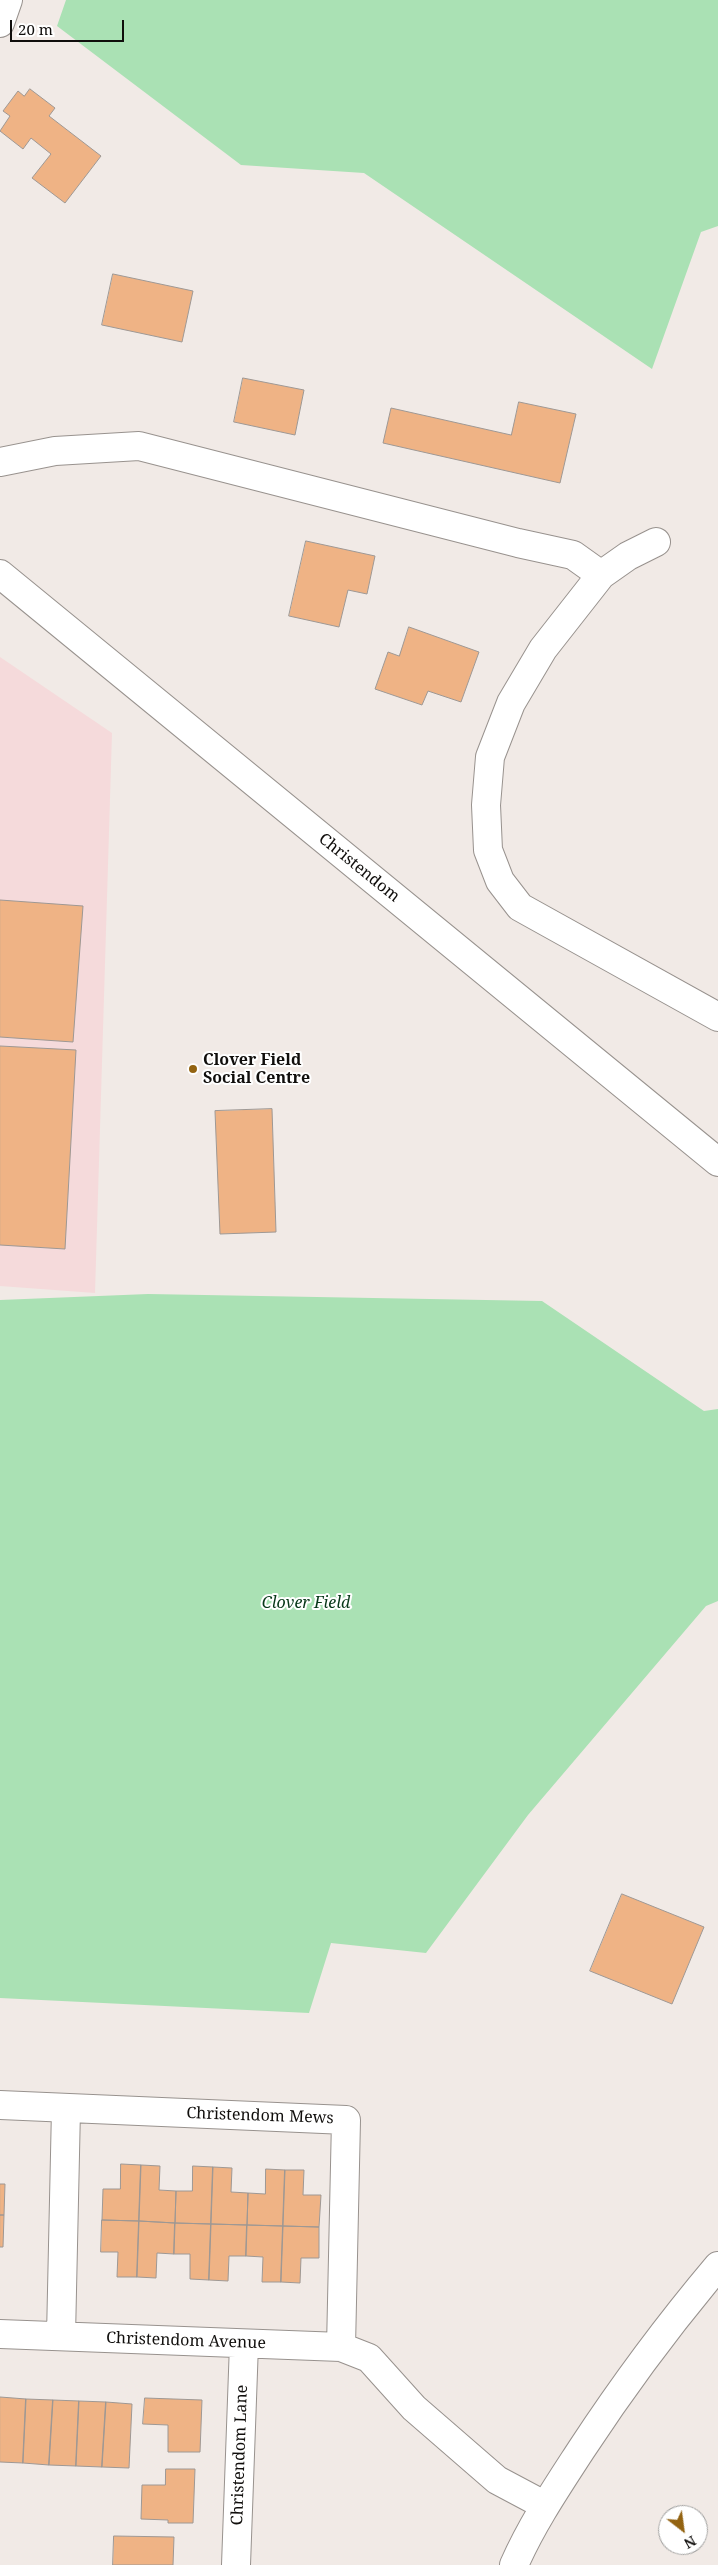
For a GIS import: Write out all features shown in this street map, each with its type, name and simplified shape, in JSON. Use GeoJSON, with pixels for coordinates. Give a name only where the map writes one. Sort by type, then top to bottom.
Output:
{"type":"FeatureCollection","features":[{"type":"Feature","properties":{"kind":"street"},"geometry":{"type":"LineString","coordinates":[[0,23],[8,0]]}},
{"type":"Feature","properties":{"kind":"street"},"geometry":{"type":"LineString","coordinates":[[0,462],[56,451],[139,446],[508,541],[573,555],[601,575]]}},
{"type":"Feature","properties":{"kind":"street"},"geometry":{"type":"LineString","coordinates":[[656,542],[628,556],[601,575],[543,649],[511,703],[490,757],[486,806],[488,850],[500,881],[520,907],[718,1017]]}},
{"type":"Feature","properties":{"kind":"street","name":"Christendom"},"geometry":{"type":"LineString","coordinates":[[0,574],[718,1162]]}},
{"type":"Feature","properties":{"kind":"street","name":"Christendom Mews"},"geometry":{"type":"LineString","coordinates":[[0,2105],[346,2120],[341,2347]]}},
{"type":"Feature","properties":{"kind":"street"},"geometry":{"type":"LineString","coordinates":[[61,2336],[66,2109]]}},
{"type":"Feature","properties":{"kind":"street"},"geometry":{"type":"LineString","coordinates":[[514,2565],[544,2505],[634,2373],[718,2266]]}},
{"type":"Feature","properties":{"kind":"street","name":"Christendom Avenue"},"geometry":{"type":"LineString","coordinates":[[0,2334],[341,2347],[369,2358],[414,2408],[497,2480],[544,2505]]}},
{"type":"Feature","properties":{"kind":"street","name":"Christendom Lane"},"geometry":{"type":"LineString","coordinates":[[236,2565],[244,2344]]}},
{"type":"Feature","properties":{"kind":"shaded area"},"geometry":{"type":"Polygon","coordinates":[[[0,657],[112,733],[95,1293],[0,1286],[0,657]]]}},
{"type":"Feature","properties":{"kind":"green space"},"geometry":{"type":"Polygon","coordinates":[[[66,0],[718,0],[718,226],[701,232],[652,369],[364,173],[241,165],[57,26],[66,0]]]}},
{"type":"Feature","properties":{"kind":"green space","name":"Clover Field"},"geometry":{"type":"Polygon","coordinates":[[[148,1294],[542,1301],[704,1411],[718,1409],[718,1601],[706,1606],[528,1815],[426,1953],[331,1943],[309,2013],[0,1998],[0,1300],[148,1294]]]}},
{"type":"Feature","properties":{"kind":"building"},"geometry":{"type":"Polygon","coordinates":[[[30,89],[55,108],[49,116],[101,156],[65,203],[32,178],[51,154],[31,138],[23,149],[0,131],[10,116],[3,111],[18,91],[24,96],[30,89]]]}},
{"type":"Feature","properties":{"kind":"building"},"geometry":{"type":"Polygon","coordinates":[[[113,274],[193,291],[182,342],[102,325],[113,274]]]}},
{"type":"Feature","properties":{"kind":"building"},"geometry":{"type":"Polygon","coordinates":[[[243,378],[304,390],[295,435],[234,422],[243,378]]]}},
{"type":"Feature","properties":{"kind":"building"},"geometry":{"type":"Polygon","coordinates":[[[519,402],[576,414],[560,483],[383,443],[391,408],[511,435],[519,402]]]}},
{"type":"Feature","properties":{"kind":"building"},"geometry":{"type":"Polygon","coordinates":[[[306,541],[375,556],[367,594],[348,590],[339,627],[289,616],[306,541]]]}},
{"type":"Feature","properties":{"kind":"building"},"geometry":{"type":"Polygon","coordinates":[[[409,627],[479,652],[461,702],[428,691],[422,705],[375,689],[388,652],[399,656],[409,627]]]}},
{"type":"Feature","properties":{"kind":"building"},"geometry":{"type":"Polygon","coordinates":[[[0,900],[83,906],[73,1042],[0,1037],[0,900]]]}},
{"type":"Feature","properties":{"kind":"building"},"geometry":{"type":"Polygon","coordinates":[[[0,1046],[76,1050],[65,1249],[0,1245],[0,1046]]]}},
{"type":"Feature","properties":{"kind":"building"},"geometry":{"type":"Polygon","coordinates":[[[272,1109],[276,1232],[220,1234],[215,1111],[272,1109]]]}},
{"type":"Feature","properties":{"kind":"building"},"geometry":{"type":"Polygon","coordinates":[[[622,1894],[704,1927],[672,2004],[590,1971],[622,1894]]]}},
{"type":"Feature","properties":{"kind":"building"},"geometry":{"type":"Polygon","coordinates":[[[121,2164],[141,2165],[139,2221],[102,2220],[103,2189],[120,2189],[121,2164]]]}},
{"type":"Feature","properties":{"kind":"building"},"geometry":{"type":"Polygon","coordinates":[[[141,2165],[160,2166],[159,2190],[176,2191],[175,2223],[139,2221],[141,2165]]]}},
{"type":"Feature","properties":{"kind":"building"},"geometry":{"type":"Polygon","coordinates":[[[193,2166],[213,2167],[211,2224],[175,2223],[176,2191],[192,2191],[193,2166]]]}},
{"type":"Feature","properties":{"kind":"building"},"geometry":{"type":"Polygon","coordinates":[[[213,2167],[232,2168],[231,2192],[248,2193],[247,2225],[211,2224],[213,2167]]]}},
{"type":"Feature","properties":{"kind":"building"},"geometry":{"type":"Polygon","coordinates":[[[266,2169],[285,2170],[283,2226],[247,2225],[248,2193],[265,2194],[266,2169]]]}},
{"type":"Feature","properties":{"kind":"building"},"geometry":{"type":"Polygon","coordinates":[[[285,2170],[304,2170],[303,2195],[321,2195],[319,2227],[283,2226],[285,2170]]]}},
{"type":"Feature","properties":{"kind":"building"},"geometry":{"type":"Polygon","coordinates":[[[0,2184],[5,2184],[4,2215],[0,2215],[0,2184]]]}},
{"type":"Feature","properties":{"kind":"building"},"geometry":{"type":"Polygon","coordinates":[[[0,2215],[4,2215],[3,2247],[0,2247],[0,2215]]]}},
{"type":"Feature","properties":{"kind":"building"},"geometry":{"type":"Polygon","coordinates":[[[102,2220],[139,2221],[137,2277],[117,2277],[118,2252],[101,2252],[102,2220]]]}},
{"type":"Feature","properties":{"kind":"building"},"geometry":{"type":"Polygon","coordinates":[[[139,2221],[175,2223],[174,2254],[157,2253],[156,2278],[137,2277],[139,2221]]]}},
{"type":"Feature","properties":{"kind":"building"},"geometry":{"type":"Polygon","coordinates":[[[175,2223],[211,2224],[209,2280],[190,2279],[190,2254],[174,2254],[175,2223]]]}},
{"type":"Feature","properties":{"kind":"building"},"geometry":{"type":"Polygon","coordinates":[[[211,2224],[247,2225],[246,2256],[229,2256],[228,2281],[209,2280],[211,2224]]]}},
{"type":"Feature","properties":{"kind":"building"},"geometry":{"type":"Polygon","coordinates":[[[247,2225],[283,2226],[281,2282],[262,2282],[263,2257],[246,2256],[247,2225]]]}},
{"type":"Feature","properties":{"kind":"building"},"geometry":{"type":"Polygon","coordinates":[[[283,2226],[319,2227],[319,2258],[301,2258],[300,2283],[281,2282],[283,2226]]]}},
{"type":"Feature","properties":{"kind":"building"},"geometry":{"type":"Polygon","coordinates":[[[0,2397],[26,2399],[23,2463],[0,2462],[0,2397]]]}},
{"type":"Feature","properties":{"kind":"building"},"geometry":{"type":"Polygon","coordinates":[[[145,2398],[202,2400],[200,2452],[168,2452],[168,2425],[143,2424],[145,2398]]]}},
{"type":"Feature","properties":{"kind":"building"},"geometry":{"type":"Polygon","coordinates":[[[26,2399],[53,2400],[49,2465],[23,2463],[26,2399]]]}},
{"type":"Feature","properties":{"kind":"building"},"geometry":{"type":"Polygon","coordinates":[[[53,2400],[79,2401],[76,2466],[49,2465],[53,2400]]]}},
{"type":"Feature","properties":{"kind":"building"},"geometry":{"type":"Polygon","coordinates":[[[79,2401],[106,2402],[102,2467],[76,2466],[79,2401]]]}},
{"type":"Feature","properties":{"kind":"building"},"geometry":{"type":"Polygon","coordinates":[[[106,2402],[132,2404],[129,2468],[102,2467],[106,2402]]]}},
{"type":"Feature","properties":{"kind":"building"},"geometry":{"type":"Polygon","coordinates":[[[166,2469],[195,2469],[193,2523],[168,2523],[168,2520],[141,2519],[142,2485],[165,2485],[166,2469]]]}},
{"type":"Feature","properties":{"kind":"building"},"geometry":{"type":"Polygon","coordinates":[[[114,2536],[174,2537],[173,2565],[113,2565],[114,2536]]]}},
{"type":"Feature","properties":{"kind":"place","name":"Clover Field Social Centre"},"geometry":{"type":"Point","coordinates":[193,1069]}}]}
